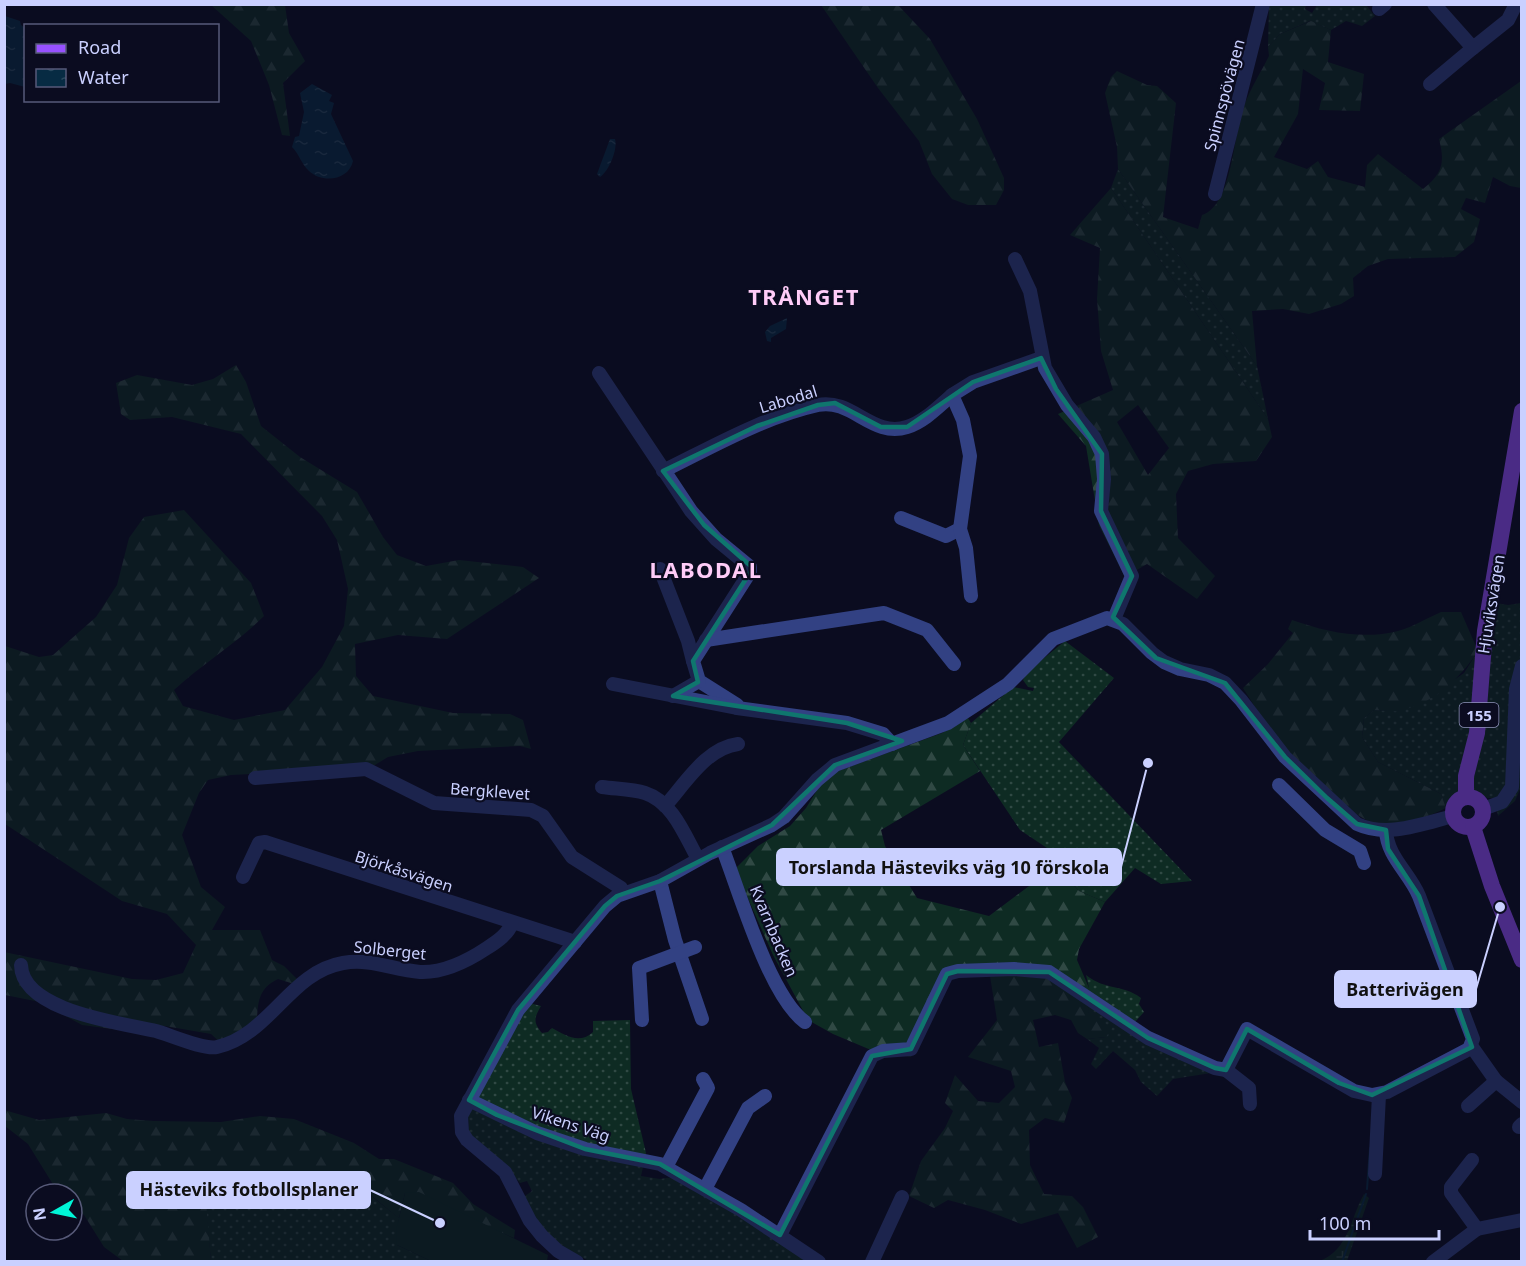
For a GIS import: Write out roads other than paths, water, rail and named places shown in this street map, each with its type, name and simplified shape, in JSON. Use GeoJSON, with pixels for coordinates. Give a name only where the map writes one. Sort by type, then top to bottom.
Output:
{"type":"FeatureCollection","features":[{"type":"Feature","properties":{"kind":"main road","name":"Hjuviksvägen"},"geometry":{"type":"LineString","coordinates":[[1466,797],[1466,776],[1477,733],[1485,632],[1521,411]]}},
{"type":"Feature","properties":{"kind":"main road"},"geometry":{"type":"LineString","coordinates":[[1466,797],[1476,799],[1483,809],[1482,820],[1473,827],[1461,826],[1453,816],[1455,804],[1466,797]]}},
{"type":"Feature","properties":{"kind":"main road"},"geometry":{"type":"LineString","coordinates":[[1473,827],[1492,886],[1521,960]]}},
{"type":"Feature","properties":{"kind":"street","name":"Spinnspövägen"},"geometry":{"type":"LineString","coordinates":[[1215,194],[1263,4]]}},
{"type":"Feature","properties":{"kind":"street"},"geometry":{"type":"LineString","coordinates":[[1434,4],[1473,48]]}},
{"type":"Feature","properties":{"kind":"street"},"geometry":{"type":"LineString","coordinates":[[1430,84],[1508,20],[1516,4]]}},
{"type":"Feature","properties":{"kind":"street"},"geometry":{"type":"LineString","coordinates":[[1015,259],[1032,300],[1041,358],[1056,389],[1093,435],[1102,454],[1104,479],[1101,511],[1132,576],[1114,619]]}},
{"type":"Feature","properties":{"kind":"street","name":"Labodal"},"geometry":{"type":"LineString","coordinates":[[663,471],[747,430],[818,405],[835,403],[874,425],[897,429],[914,424],[973,382],[1041,358]]}},
{"type":"Feature","properties":{"kind":"street"},"geometry":{"type":"LineString","coordinates":[[599,373],[663,471],[704,525],[750,567],[750,572],[693,661]]}},
{"type":"Feature","properties":{"kind":"street"},"geometry":{"type":"LineString","coordinates":[[952,395],[963,420],[970,456],[960,529],[966,548],[971,596]]}},
{"type":"Feature","properties":{"kind":"street"},"geometry":{"type":"LineString","coordinates":[[901,518],[946,536],[960,529]]}},
{"type":"Feature","properties":{"kind":"street"},"geometry":{"type":"LineString","coordinates":[[660,569],[688,640],[699,681],[737,705],[737,708]]}},
{"type":"Feature","properties":{"kind":"street"},"geometry":{"type":"LineString","coordinates":[[706,640],[884,614],[927,630],[954,664]]}},
{"type":"Feature","properties":{"kind":"street"},"geometry":{"type":"LineString","coordinates":[[578,1262],[548,1244],[530,1221],[505,1172],[467,1140],[462,1132],[461,1116],[518,1010],[605,906],[624,893],[660,881],[698,859],[760,831],[784,817],[817,780],[835,765],[948,723],[986,701],[1008,684],[1045,645],[1059,635],[1103,619],[1114,619],[1123,624],[1156,658],[1180,669],[1209,675],[1225,683],[1285,757],[1357,824],[1371,830],[1386,831],[1453,816]]}},
{"type":"Feature","properties":{"kind":"street"},"geometry":{"type":"LineString","coordinates":[[1483,809],[1502,802],[1512,787],[1516,688],[1521,669]]}},
{"type":"Feature","properties":{"kind":"street"},"geometry":{"type":"LineString","coordinates":[[673,696],[699,681]]}},
{"type":"Feature","properties":{"kind":"street"},"geometry":{"type":"LineString","coordinates":[[613,684],[737,708],[857,726],[883,734],[892,744]]}},
{"type":"Feature","properties":{"kind":"street"},"geometry":{"type":"LineString","coordinates":[[665,806],[711,755],[725,746],[738,744]]}},
{"type":"Feature","properties":{"kind":"street","name":"Bergklevet"},"geometry":{"type":"LineString","coordinates":[[255,778],[314,771],[366,769],[434,803],[531,810],[543,816],[572,857],[621,888],[624,893]]}},
{"type":"Feature","properties":{"kind":"street"},"geometry":{"type":"LineString","coordinates":[[1279,785],[1332,835],[1360,851],[1364,863]]}},
{"type":"Feature","properties":{"kind":"street"},"geometry":{"type":"LineString","coordinates":[[602,787],[645,793],[665,806],[672,813],[698,859]]}},
{"type":"Feature","properties":{"kind":"street"},"geometry":{"type":"LineString","coordinates":[[1307,813],[1323,794]]}},
{"type":"Feature","properties":{"kind":"street"},"geometry":{"type":"LineString","coordinates":[[1386,831],[1388,849],[1413,880],[1473,1039],[1472,1047],[1496,1081],[1521,1102]]}},
{"type":"Feature","properties":{"kind":"street","name":"Björkåsvägen"},"geometry":{"type":"LineString","coordinates":[[243,877],[259,843],[265,842],[575,942]]}},
{"type":"Feature","properties":{"kind":"street","name":"Kvarnbacken"},"geometry":{"type":"LineString","coordinates":[[722,848],[751,927],[772,974],[790,1005],[805,1022]]}},
{"type":"Feature","properties":{"kind":"street"},"geometry":{"type":"LineString","coordinates":[[660,881],[680,953],[702,1018]]}},
{"type":"Feature","properties":{"kind":"street","name":"Solberget"},"geometry":{"type":"LineString","coordinates":[[21,965],[21,974],[32,988],[52,1004],[205,1046],[216,1047],[252,1032],[302,982],[333,965],[364,961],[420,972],[446,968],[490,946],[510,930],[512,922]]}},
{"type":"Feature","properties":{"kind":"street"},"geometry":{"type":"LineString","coordinates":[[642,1020],[639,968],[695,948]]}},
{"type":"Feature","properties":{"kind":"street"},"geometry":{"type":"LineString","coordinates":[[780,1235],[872,1056],[880,1052],[911,1049],[947,974],[958,971],[1014,969],[1048,972],[1148,1038],[1210,1067],[1226,1070],[1249,1088],[1250,1104]]}},
{"type":"Feature","properties":{"kind":"street"},"geometry":{"type":"LineString","coordinates":[[1226,1070],[1247,1029],[1354,1090],[1379,1095],[1472,1047]]}},
{"type":"Feature","properties":{"kind":"street"},"geometry":{"type":"LineString","coordinates":[[666,1167],[708,1088],[703,1079]]}},
{"type":"Feature","properties":{"kind":"street"},"geometry":{"type":"LineString","coordinates":[[1468,1106],[1496,1081]]}},
{"type":"Feature","properties":{"kind":"street"},"geometry":{"type":"LineString","coordinates":[[1375,1174],[1379,1095]]}},
{"type":"Feature","properties":{"kind":"street"},"geometry":{"type":"LineString","coordinates":[[705,1189],[748,1108],[765,1096]]}},
{"type":"Feature","properties":{"kind":"street","name":"Vikens Väg"},"geometry":{"type":"LineString","coordinates":[[469,1100],[537,1132],[585,1149],[654,1161],[705,1189],[819,1262]]}},
{"type":"Feature","properties":{"kind":"street"},"geometry":{"type":"LineString","coordinates":[[1473,1160],[1451,1187],[1451,1193],[1477,1229]]}},
{"type":"Feature","properties":{"kind":"street"},"geometry":{"type":"LineString","coordinates":[[872,1262],[902,1197]]}},
{"type":"Feature","properties":{"kind":"street"},"geometry":{"type":"LineString","coordinates":[[1433,1262],[1477,1229],[1521,1220]]}},
{"type":"Feature","properties":{"kind":"water"},"geometry":{"type":"Polygon","coordinates":[[[5,16],[20,21],[24,27],[24,87],[5,84],[5,16]]]}},
{"type":"Feature","properties":{"kind":"water"},"geometry":{"type":"Polygon","coordinates":[[[312,84],[332,95],[329,101],[334,103],[331,114],[353,161],[346,172],[335,178],[321,178],[309,171],[292,147],[295,137],[299,136],[304,112],[300,93],[312,84]]]}},
{"type":"Feature","properties":{"kind":"water"},"geometry":{"type":"Polygon","coordinates":[[[610,139],[615,139],[614,154],[607,170],[600,177],[597,174],[610,139]]]}},
{"type":"Feature","properties":{"kind":"water"},"geometry":{"type":"Polygon","coordinates":[[[787,318],[786,329],[771,338],[771,342],[767,341],[765,332],[770,326],[787,318]]]}},
{"type":"Feature","properties":{"kind":"waterway"},"geometry":{"type":"LineString","coordinates":[[1367,1189],[1370,1148]]}},
{"type":"Feature","properties":{"kind":"waterway"},"geometry":{"type":"LineString","coordinates":[[1342,1262],[1366,1194]]}},
{"type":"Feature","properties":{"kind":"place","name":"Torslanda Hästeviks väg 10 förskola"},"geometry":{"type":"Point","coordinates":[1148,763]}},
{"type":"Feature","properties":{"kind":"place","name":"Batterivägen"},"geometry":{"type":"Point","coordinates":[1500,907]}},
{"type":"Feature","properties":{"kind":"place","name":"Hästeviks fotbollsplaner"},"geometry":{"type":"Point","coordinates":[440,1223]}},
{"type":"Feature","properties":{"kind":"district","name":"TRÅNGET"},"geometry":{"type":"Point","coordinates":[804,296]}},
{"type":"Feature","properties":{"kind":"district","name":"LABODAL"},"geometry":{"type":"Point","coordinates":[706,569]}}]}
